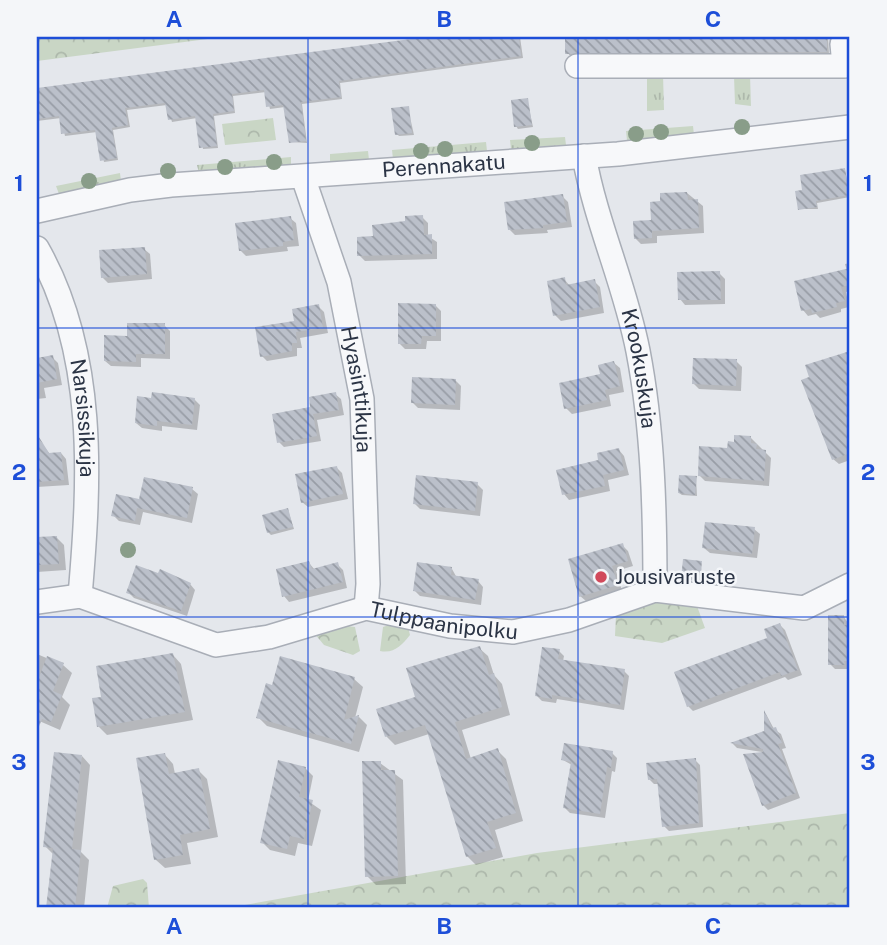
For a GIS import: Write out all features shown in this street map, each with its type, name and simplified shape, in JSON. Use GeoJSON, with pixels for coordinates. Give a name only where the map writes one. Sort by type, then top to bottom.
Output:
{"type":"FeatureCollection","features":[{"type":"Feature","properties":{"kind":"street"},"geometry":{"type":"LineString","coordinates":[[577,66],[844,66],[842,44]]}},
{"type":"Feature","properties":{"kind":"street","name":"Perennakatu"},"geometry":{"type":"LineString","coordinates":[[37,211],[134,189],[584,156],[709,145],[850,127]]}},
{"type":"Feature","properties":{"kind":"street","name":"Krookuskuja"},"geometry":{"type":"LineString","coordinates":[[584,156],[592,198],[638,349],[650,460],[655,590]]}},
{"type":"Feature","properties":{"kind":"street","name":"Hyasinttikuja"},"geometry":{"type":"LineString","coordinates":[[303,177],[339,282],[362,399],[368,571],[366,608]]}},
{"type":"Feature","properties":{"kind":"street","name":"Narsissikuja"},"geometry":{"type":"LineString","coordinates":[[37,248],[60,296],[76,354],[84,400],[89,494],[80,596]]}},
{"type":"Feature","properties":{"kind":"street","name":"Tulppaanipolku"},"geometry":{"type":"LineString","coordinates":[[37,602],[80,596],[216,646],[269,637],[366,608],[450,626],[513,632],[569,620],[655,590],[804,608],[850,584]]}},
{"type":"Feature","properties":{"kind":"green space"},"geometry":{"type":"Polygon","coordinates":[[[37,37],[223,37],[37,61],[37,37]]]}},
{"type":"Feature","properties":{"kind":"green space"},"geometry":{"type":"Polygon","coordinates":[[[647,74],[663,74],[664,110],[647,111],[647,74]]]}},
{"type":"Feature","properties":{"kind":"green space"},"geometry":{"type":"Polygon","coordinates":[[[750,75],[751,106],[735,104],[734,76],[750,75]]]}},
{"type":"Feature","properties":{"kind":"green space"},"geometry":{"type":"Polygon","coordinates":[[[273,118],[276,140],[225,145],[222,124],[273,118]]]}},
{"type":"Feature","properties":{"kind":"green space"},"geometry":{"type":"Polygon","coordinates":[[[693,126],[694,135],[627,140],[626,131],[693,126]]]}},
{"type":"Feature","properties":{"kind":"green space"},"geometry":{"type":"Polygon","coordinates":[[[565,137],[566,145],[511,149],[510,140],[565,137]]]}},
{"type":"Feature","properties":{"kind":"green space"},"geometry":{"type":"Polygon","coordinates":[[[486,142],[487,151],[393,159],[392,150],[486,142]]]}},
{"type":"Feature","properties":{"kind":"green space"},"geometry":{"type":"Polygon","coordinates":[[[368,151],[369,160],[330,163],[330,154],[368,151]]]}},
{"type":"Feature","properties":{"kind":"green space"},"geometry":{"type":"Polygon","coordinates":[[[291,157],[291,166],[199,173],[197,165],[291,157]]]}},
{"type":"Feature","properties":{"kind":"green space"},"geometry":{"type":"Polygon","coordinates":[[[120,173],[121,181],[59,194],[56,186],[120,173]]]}},
{"type":"Feature","properties":{"kind":"green space"},"geometry":{"type":"Polygon","coordinates":[[[655,601],[697,606],[705,628],[662,643],[615,636],[616,614],[655,601]]]}},
{"type":"Feature","properties":{"kind":"green space"},"geometry":{"type":"Polygon","coordinates":[[[392,624],[408,627],[410,635],[394,650],[380,651],[383,627],[392,624]]]}},
{"type":"Feature","properties":{"kind":"green space"},"geometry":{"type":"Polygon","coordinates":[[[347,626],[355,627],[360,651],[353,655],[324,645],[314,633],[347,626]]]}},
{"type":"Feature","properties":{"kind":"green space"},"geometry":{"type":"Polygon","coordinates":[[[850,813],[850,908],[228,908],[537,853],[850,813]]]}},
{"type":"Feature","properties":{"kind":"green space"},"geometry":{"type":"Polygon","coordinates":[[[143,879],[147,883],[149,908],[107,908],[113,886],[143,879]]]}},
{"type":"Feature","properties":{"kind":"building"},"geometry":{"type":"Polygon","coordinates":[[[426,37],[519,37],[521,56],[339,81],[341,97],[301,102],[306,141],[289,143],[283,105],[266,107],[264,90],[232,94],[234,111],[213,114],[217,146],[199,148],[195,116],[168,120],[165,103],[125,108],[128,125],[112,128],[117,158],[100,161],[95,130],[61,134],[59,116],[37,119],[37,88],[426,37]]]}},
{"type":"Feature","properties":{"kind":"building"},"geometry":{"type":"Polygon","coordinates":[[[565,37],[827,37],[827,52],[565,54],[565,37]]]}},
{"type":"Feature","properties":{"kind":"building"},"geometry":{"type":"Polygon","coordinates":[[[528,98],[532,125],[514,127],[511,100],[528,98]]]}},
{"type":"Feature","properties":{"kind":"building"},"geometry":{"type":"Polygon","coordinates":[[[409,106],[412,133],[395,135],[391,108],[409,106]]]}},
{"type":"Feature","properties":{"kind":"building"},"geometry":{"type":"Polygon","coordinates":[[[845,168],[849,195],[816,201],[817,207],[798,210],[795,191],[802,190],[800,175],[845,168]]]}},
{"type":"Feature","properties":{"kind":"building"},"geometry":{"type":"Polygon","coordinates":[[[687,192],[688,200],[698,199],[699,228],[652,231],[652,238],[634,239],[633,221],[651,220],[650,202],[660,201],[660,193],[687,192]]]}},
{"type":"Feature","properties":{"kind":"building"},"geometry":{"type":"Polygon","coordinates":[[[563,194],[567,222],[543,225],[543,228],[508,230],[504,202],[563,194]]]}},
{"type":"Feature","properties":{"kind":"building"},"geometry":{"type":"Polygon","coordinates":[[[423,215],[424,235],[432,234],[432,254],[357,256],[357,237],[373,236],[372,225],[405,221],[405,216],[423,215]]]}},
{"type":"Feature","properties":{"kind":"building"},"geometry":{"type":"Polygon","coordinates":[[[291,216],[294,240],[283,242],[283,246],[239,251],[235,223],[291,216]]]}},
{"type":"Feature","properties":{"kind":"building"},"geometry":{"type":"Polygon","coordinates":[[[145,247],[147,274],[101,278],[99,250],[145,247]]]}},
{"type":"Feature","properties":{"kind":"building"},"geometry":{"type":"Polygon","coordinates":[[[850,268],[850,285],[841,287],[845,301],[836,303],[837,307],[812,313],[811,309],[801,311],[794,281],[850,268]]]}},
{"type":"Feature","properties":{"kind":"building"},"geometry":{"type":"Polygon","coordinates":[[[720,271],[721,300],[678,300],[677,272],[720,271]]]}},
{"type":"Feature","properties":{"kind":"building"},"geometry":{"type":"Polygon","coordinates":[[[565,277],[566,285],[595,279],[600,307],[553,316],[547,281],[565,277]]]}},
{"type":"Feature","properties":{"kind":"building"},"geometry":{"type":"Polygon","coordinates":[[[398,303],[436,304],[436,336],[422,336],[421,344],[398,344],[398,303]]]}},
{"type":"Feature","properties":{"kind":"building"},"geometry":{"type":"Polygon","coordinates":[[[319,304],[323,328],[296,332],[297,343],[292,343],[292,351],[260,357],[255,327],[294,321],[292,309],[319,304]]]}},
{"type":"Feature","properties":{"kind":"building"},"geometry":{"type":"Polygon","coordinates":[[[127,323],[165,323],[165,354],[136,354],[136,362],[104,361],[104,335],[127,336],[127,323]]]}},
{"type":"Feature","properties":{"kind":"building"},"geometry":{"type":"Polygon","coordinates":[[[850,351],[850,453],[832,460],[801,380],[809,377],[805,365],[850,351]]]}},
{"type":"Feature","properties":{"kind":"building"},"geometry":{"type":"Polygon","coordinates":[[[53,355],[57,379],[37,383],[37,358],[53,355]]]}},
{"type":"Feature","properties":{"kind":"building"},"geometry":{"type":"Polygon","coordinates":[[[693,358],[737,359],[736,386],[692,384],[693,358]]]}},
{"type":"Feature","properties":{"kind":"building"},"geometry":{"type":"Polygon","coordinates":[[[614,361],[620,386],[605,390],[607,400],[564,409],[559,383],[600,374],[598,365],[614,361]]]}},
{"type":"Feature","properties":{"kind":"building"},"geometry":{"type":"Polygon","coordinates":[[[412,377],[456,379],[455,405],[411,403],[412,377]]]}},
{"type":"Feature","properties":{"kind":"building"},"geometry":{"type":"Polygon","coordinates":[[[152,392],[195,398],[192,425],[157,421],[157,426],[135,423],[137,396],[151,398],[152,392]]]}},
{"type":"Feature","properties":{"kind":"building"},"geometry":{"type":"Polygon","coordinates":[[[336,392],[339,410],[313,414],[317,436],[277,443],[272,414],[310,407],[309,397],[336,392]]]}},
{"type":"Feature","properties":{"kind":"building"},"geometry":{"type":"Polygon","coordinates":[[[37,434],[49,453],[61,452],[64,480],[37,482],[37,434]]]}},
{"type":"Feature","properties":{"kind":"building"},"geometry":{"type":"Polygon","coordinates":[[[734,435],[751,436],[751,443],[757,444],[756,449],[766,450],[764,481],[698,476],[699,446],[727,448],[728,441],[734,442],[734,435]]]}},
{"type":"Feature","properties":{"kind":"building"},"geometry":{"type":"Polygon","coordinates":[[[619,448],[624,470],[603,475],[605,486],[562,495],[556,470],[598,460],[597,453],[619,448]]]}},
{"type":"Feature","properties":{"kind":"building"},"geometry":{"type":"Polygon","coordinates":[[[337,466],[343,494],[301,503],[295,474],[337,466]]]}},
{"type":"Feature","properties":{"kind":"building"},"geometry":{"type":"Polygon","coordinates":[[[416,475],[478,482],[475,511],[413,504],[416,475]]]}},
{"type":"Feature","properties":{"kind":"building"},"geometry":{"type":"Polygon","coordinates":[[[679,475],[697,476],[695,495],[678,493],[679,475]]]}},
{"type":"Feature","properties":{"kind":"building"},"geometry":{"type":"Polygon","coordinates":[[[144,477],[193,487],[187,518],[137,508],[135,521],[111,516],[116,494],[139,499],[144,477]]]}},
{"type":"Feature","properties":{"kind":"building"},"geometry":{"type":"Polygon","coordinates":[[[288,508],[293,527],[267,533],[262,515],[288,508]]]}},
{"type":"Feature","properties":{"kind":"building"},"geometry":{"type":"Polygon","coordinates":[[[705,522],[755,527],[752,554],[702,548],[705,522]]]}},
{"type":"Feature","properties":{"kind":"building"},"geometry":{"type":"Polygon","coordinates":[[[57,536],[59,564],[37,565],[37,537],[57,536]]]}},
{"type":"Feature","properties":{"kind":"building"},"geometry":{"type":"Polygon","coordinates":[[[623,543],[628,561],[612,566],[618,585],[579,597],[568,559],[623,543]]]}},
{"type":"Feature","properties":{"kind":"building"},"geometry":{"type":"Polygon","coordinates":[[[683,559],[702,561],[700,581],[681,579],[683,559]]]}},
{"type":"Feature","properties":{"kind":"building"},"geometry":{"type":"Polygon","coordinates":[[[309,561],[312,569],[338,562],[343,582],[282,597],[276,569],[309,561]]]}},
{"type":"Feature","properties":{"kind":"building"},"geometry":{"type":"Polygon","coordinates":[[[417,562],[452,567],[451,575],[479,579],[475,600],[413,591],[417,562]]]}},
{"type":"Feature","properties":{"kind":"building"},"geometry":{"type":"Polygon","coordinates":[[[136,565],[158,573],[160,569],[191,583],[181,611],[126,593],[136,565]]]}},
{"type":"Feature","properties":{"kind":"building"},"geometry":{"type":"Polygon","coordinates":[[[828,615],[844,615],[844,625],[850,625],[850,661],[844,661],[845,665],[828,665],[828,615]]]}},
{"type":"Feature","properties":{"kind":"building"},"geometry":{"type":"Polygon","coordinates":[[[780,623],[798,670],[781,676],[780,672],[687,707],[674,672],[767,638],[764,629],[780,623]]]}},
{"type":"Feature","properties":{"kind":"building"},"geometry":{"type":"Polygon","coordinates":[[[480,646],[489,675],[494,673],[502,707],[455,722],[466,759],[498,748],[516,813],[487,822],[496,848],[466,857],[425,725],[385,737],[376,709],[415,697],[406,668],[480,646]]]}},
{"type":"Feature","properties":{"kind":"building"},"geometry":{"type":"Polygon","coordinates":[[[542,647],[560,649],[558,659],[625,669],[620,705],[552,695],[552,699],[535,696],[542,647]]]}},
{"type":"Feature","properties":{"kind":"building"},"geometry":{"type":"Polygon","coordinates":[[[173,653],[185,712],[97,727],[92,698],[101,697],[96,666],[173,653]]]}},
{"type":"Feature","properties":{"kind":"building"},"geometry":{"type":"Polygon","coordinates":[[[47,656],[64,663],[53,691],[62,695],[51,722],[42,719],[38,729],[37,683],[47,656]]]}},
{"type":"Feature","properties":{"kind":"building"},"geometry":{"type":"Polygon","coordinates":[[[280,656],[355,677],[344,720],[359,715],[351,744],[256,718],[266,683],[272,685],[280,656]]]}},
{"type":"Feature","properties":{"kind":"building"},"geometry":{"type":"Polygon","coordinates":[[[764,710],[772,728],[776,727],[782,743],[778,744],[796,793],[762,806],[743,754],[763,752],[763,749],[730,743],[764,731],[764,710]]]}},
{"type":"Feature","properties":{"kind":"building"},"geometry":{"type":"Polygon","coordinates":[[[564,743],[613,751],[611,768],[607,767],[600,814],[563,808],[571,762],[561,760],[564,743]]]}},
{"type":"Feature","properties":{"kind":"building"},"geometry":{"type":"Polygon","coordinates":[[[54,752],[82,755],[72,849],[81,850],[75,908],[46,908],[53,848],[43,847],[54,752]]]}},
{"type":"Feature","properties":{"kind":"building"},"geometry":{"type":"Polygon","coordinates":[[[165,753],[169,774],[199,768],[210,829],[180,835],[183,855],[154,860],[136,758],[165,753]]]}},
{"type":"Feature","properties":{"kind":"building"},"geometry":{"type":"Polygon","coordinates":[[[696,758],[699,823],[662,827],[657,779],[648,780],[646,763],[696,758]]]}},
{"type":"Feature","properties":{"kind":"building"},"geometry":{"type":"Polygon","coordinates":[[[278,760],[306,767],[299,797],[313,800],[304,839],[290,836],[287,849],[260,843],[278,760]]]}},
{"type":"Feature","properties":{"kind":"building"},"geometry":{"type":"Polygon","coordinates":[[[362,761],[381,761],[381,770],[395,770],[398,876],[365,877],[362,761]]]}},
{"type":"Feature","properties":{"kind":"place","name":"Jousivaruste"},"geometry":{"type":"Point","coordinates":[601,577]}}]}
